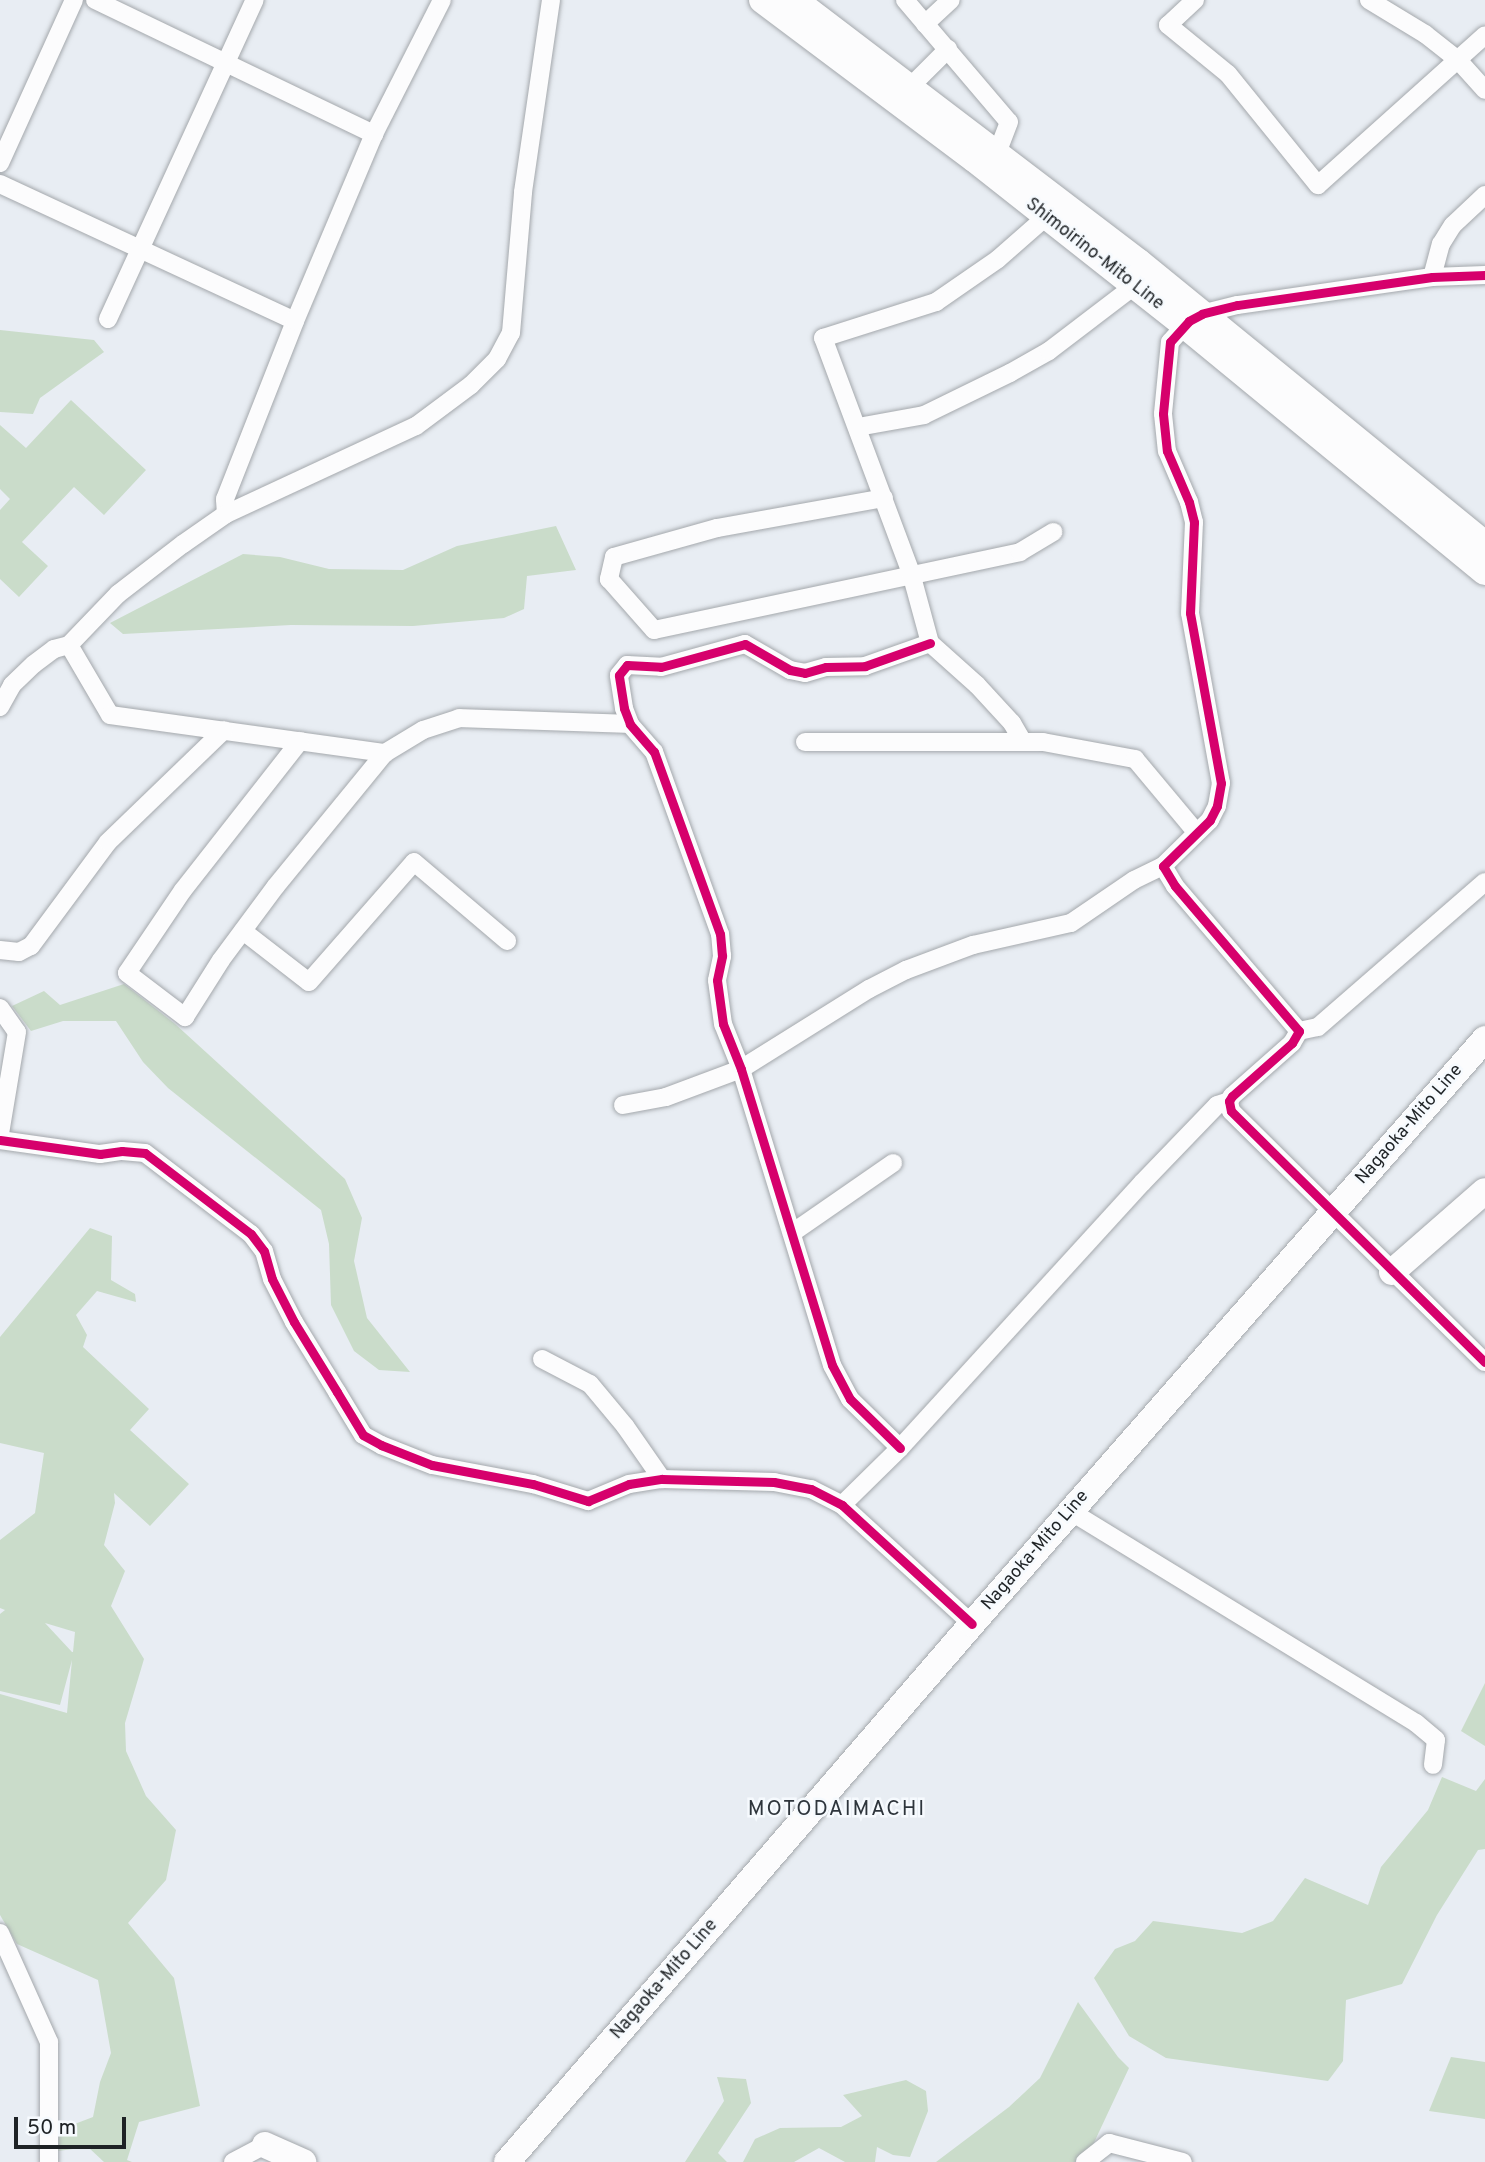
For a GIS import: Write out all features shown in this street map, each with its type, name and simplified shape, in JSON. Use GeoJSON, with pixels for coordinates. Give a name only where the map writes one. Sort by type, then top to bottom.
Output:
{"type":"FeatureCollection","features":[{"type":"Feature","properties":{"kind":"main road","name":"Shimoirino-Mito Line"},"geometry":{"type":"LineString","coordinates":[[762,0],[1134,286],[1193,319],[1485,544]]}},
{"type":"Feature","properties":{"kind":"main road","name":"Shimoirino-Mito Line"},"geometry":{"type":"LineString","coordinates":[[795,0],[998,151],[1485,572]]}},
{"type":"Feature","properties":{"kind":"main road","name":"Nagaoka-Mito Line"},"geometry":{"type":"LineString","coordinates":[[507,2162],[1070,1511],[1485,1039]]}},
{"type":"Feature","properties":{"kind":"main road"},"geometry":{"type":"LineString","coordinates":[[1392,1272],[1485,1191]]}},
{"type":"Feature","properties":{"kind":"main road"},"geometry":{"type":"LineString","coordinates":[[265,2145],[303,2162]]}},
{"type":"Feature","properties":{"kind":"street"},"geometry":{"type":"LineString","coordinates":[[0,163],[74,0]]}},
{"type":"Feature","properties":{"kind":"street"},"geometry":{"type":"LineString","coordinates":[[95,0],[374,134]]}},
{"type":"Feature","properties":{"kind":"street"},"geometry":{"type":"LineString","coordinates":[[108,319],[255,0]]}},
{"type":"Feature","properties":{"kind":"street"},"geometry":{"type":"LineString","coordinates":[[226,514],[225,499],[295,321],[374,134],[442,0]]}},
{"type":"Feature","properties":{"kind":"street"},"geometry":{"type":"LineString","coordinates":[[0,707],[12,685],[34,664],[54,649],[69,645],[118,594],[226,514],[416,426],[485,373],[509,342],[520,253],[523,192],[551,0]]}},
{"type":"Feature","properties":{"kind":"street"},"geometry":{"type":"LineString","coordinates":[[905,0],[1009,122],[998,151]]}},
{"type":"Feature","properties":{"kind":"street"},"geometry":{"type":"LineString","coordinates":[[925,24],[951,0]]}},
{"type":"Feature","properties":{"kind":"street"},"geometry":{"type":"LineString","coordinates":[[1195,0],[1168,25],[1228,74],[1318,186],[1485,35]]}},
{"type":"Feature","properties":{"kind":"street"},"geometry":{"type":"LineString","coordinates":[[1369,0],[1403,19],[1458,60],[1485,90]]}},
{"type":"Feature","properties":{"kind":"street"},"geometry":{"type":"LineString","coordinates":[[910,87],[948,49]]}},
{"type":"Feature","properties":{"kind":"street"},"geometry":{"type":"LineString","coordinates":[[0,184],[295,321]]}},
{"type":"Feature","properties":{"kind":"street"},"geometry":{"type":"LineString","coordinates":[[1432,277],[1441,244],[1453,225],[1485,195]]}},
{"type":"Feature","properties":{"kind":"street"},"geometry":{"type":"LineString","coordinates":[[1023,742],[1012,723],[977,685],[930,643],[911,573],[823,338],[936,302],[999,259],[1046,217]]}},
{"type":"Feature","properties":{"kind":"street"},"geometry":{"type":"LineString","coordinates":[[623,1105],[666,1097],[741,1069],[869,989],[906,970],[973,945],[1071,923],[1134,880],[1163,866],[1213,813],[1221,783],[1190,613],[1194,522],[1189,502],[1167,451],[1163,414],[1170,342],[1193,319],[1237,305],[1432,277],[1485,275]]}},
{"type":"Feature","properties":{"kind":"street"},"geometry":{"type":"LineString","coordinates":[[858,427],[924,415],[1010,373],[1049,351],[1134,286]]}},
{"type":"Feature","properties":{"kind":"street"},"geometry":{"type":"LineString","coordinates":[[884,498],[717,528],[614,557],[608,579],[653,630],[911,573],[1020,552],[1053,532]]}},
{"type":"Feature","properties":{"kind":"street"},"geometry":{"type":"LineString","coordinates":[[900,1448],[843,1388],[832,1365],[741,1069],[723,1024],[719,1003],[720,934],[654,752],[630,724],[624,708],[619,675],[627,665],[662,667],[745,644],[790,670],[805,673],[826,667],[865,666],[930,643]]}},
{"type":"Feature","properties":{"kind":"street"},"geometry":{"type":"LineString","coordinates":[[69,645],[110,715],[385,753]]}},
{"type":"Feature","properties":{"kind":"street"},"geometry":{"type":"LineString","coordinates":[[300,741],[183,890],[127,974],[185,1017],[275,886],[385,753],[423,730],[459,718],[630,724]]}},
{"type":"Feature","properties":{"kind":"street"},"geometry":{"type":"LineString","coordinates":[[0,950],[19,953],[31,946],[108,842],[224,730]]}},
{"type":"Feature","properties":{"kind":"street"},"geometry":{"type":"LineString","coordinates":[[804,742],[1043,742],[1135,760],[1196,832]]}},
{"type":"Feature","properties":{"kind":"street"},"geometry":{"type":"LineString","coordinates":[[243,931],[309,982],[414,862],[507,941]]}},
{"type":"Feature","properties":{"kind":"street"},"geometry":{"type":"LineString","coordinates":[[1163,866],[1175,886],[1299,1031]]}},
{"type":"Feature","properties":{"kind":"street"},"geometry":{"type":"LineString","coordinates":[[842,1505],[900,1448],[1142,1183],[1217,1105],[1229,1101],[1292,1043],[1299,1031],[1318,1027],[1485,882]]}},
{"type":"Feature","properties":{"kind":"street"},"geometry":{"type":"LineString","coordinates":[[0,1008],[18,1032],[0,1134]]}},
{"type":"Feature","properties":{"kind":"street"},"geometry":{"type":"LineString","coordinates":[[1229,1101],[1231,1111],[1332,1213],[1482,1354]]}},
{"type":"Feature","properties":{"kind":"street"},"geometry":{"type":"LineString","coordinates":[[0,1140],[100,1154],[122,1151],[145,1153],[251,1234],[264,1251],[272,1279],[294,1322],[363,1435],[432,1465],[533,1485],[588,1501],[629,1484],[663,1479],[774,1482],[811,1489],[842,1505],[972,1624]]}},
{"type":"Feature","properties":{"kind":"street"},"geometry":{"type":"LineString","coordinates":[[792,1233],[893,1163]]}},
{"type":"Feature","properties":{"kind":"street"},"geometry":{"type":"LineString","coordinates":[[542,1359],[590,1384],[625,1426],[663,1479]]}},
{"type":"Feature","properties":{"kind":"street"},"geometry":{"type":"LineString","coordinates":[[1070,1511],[1416,1723],[1436,1740],[1433,1765]]}},
{"type":"Feature","properties":{"kind":"street"},"geometry":{"type":"LineString","coordinates":[[1,1936],[49,2042],[49,2162]]}},
{"type":"Feature","properties":{"kind":"street"},"geometry":{"type":"LineString","coordinates":[[1085,2162],[1109,2143],[1183,2162]]}},
{"type":"Feature","properties":{"kind":"street"},"geometry":{"type":"LineString","coordinates":[[233,2162],[265,2145]]}},
{"type":"Feature","properties":{"kind":"green space"},"geometry":{"type":"Polygon","coordinates":[[[0,330],[94,340],[104,352],[40,398],[33,414],[0,412],[0,330]]]}},
{"type":"Feature","properties":{"kind":"green space"},"geometry":{"type":"Polygon","coordinates":[[[71,400],[146,470],[104,515],[74,487],[22,542],[48,566],[19,597],[0,579],[0,510],[10,499],[0,489],[0,425],[26,448],[71,400]]]}},
{"type":"Feature","properties":{"kind":"green space"},"geometry":{"type":"Polygon","coordinates":[[[556,526],[576,570],[527,576],[524,609],[504,618],[413,626],[291,625],[123,634],[110,623],[243,554],[280,557],[329,569],[403,570],[457,546],[556,526]]]}},
{"type":"Feature","properties":{"kind":"green space"},"geometry":{"type":"Polygon","coordinates":[[[124,984],[174,1023],[345,1179],[362,1218],[354,1261],[367,1318],[410,1372],[379,1370],[354,1351],[331,1305],[329,1244],[321,1210],[168,1088],[143,1062],[116,1021],[63,1021],[31,1031],[12,1006],[44,991],[60,1005],[124,984]]]}},
{"type":"Feature","properties":{"kind":"green space"},"geometry":{"type":"Polygon","coordinates":[[[90,1228],[112,1236],[111,1280],[135,1294],[136,1302],[97,1291],[76,1315],[87,1335],[83,1347],[149,1409],[130,1430],[189,1484],[150,1526],[114,1493],[115,1503],[104,1545],[125,1571],[111,1606],[144,1659],[125,1723],[126,1751],[146,1796],[176,1830],[166,1880],[128,1923],[174,1978],[200,2106],[139,2122],[127,2160],[132,2162],[104,2162],[88,2147],[58,2151],[59,2130],[93,2117],[100,2082],[111,2053],[98,1980],[17,1944],[0,1915],[0,1694],[67,1713],[72,1660],[60,1705],[0,1691],[0,1614],[5,1610],[0,1608],[0,1540],[35,1513],[44,1453],[0,1443],[0,1337],[90,1228]],[[45,1623],[72,1652],[75,1632],[45,1623]]]}},
{"type":"Feature","properties":{"kind":"green space"},"geometry":{"type":"Polygon","coordinates":[[[1485,1683],[1485,1746],[1461,1731],[1485,1683]]]}},
{"type":"Feature","properties":{"kind":"green space"},"geometry":{"type":"Polygon","coordinates":[[[1442,1777],[1476,1791],[1485,1779],[1485,1849],[1478,1850],[1437,1915],[1402,1984],[1346,2000],[1343,2061],[1328,2081],[1166,2058],[1129,2036],[1094,1978],[1115,1949],[1135,1941],[1153,1921],[1242,1933],[1273,1921],[1305,1878],[1368,1905],[1381,1867],[1428,1810],[1442,1777]]]}},
{"type":"Feature","properties":{"kind":"green space"},"geometry":{"type":"Polygon","coordinates":[[[1078,2002],[1129,2068],[1091,2149],[1075,2162],[936,2162],[1009,2107],[1040,2078],[1078,2002]]]}},
{"type":"Feature","properties":{"kind":"green space"},"geometry":{"type":"Polygon","coordinates":[[[1451,2057],[1485,2062],[1485,2119],[1429,2111],[1451,2057]]]}},
{"type":"Feature","properties":{"kind":"green space"},"geometry":{"type":"Polygon","coordinates":[[[717,2077],[746,2079],[751,2103],[718,2153],[727,2162],[685,2162],[724,2101],[717,2077]]]}},
{"type":"Feature","properties":{"kind":"green space"},"geometry":{"type":"Polygon","coordinates":[[[906,2080],[926,2091],[928,2111],[910,2157],[893,2155],[877,2147],[875,2162],[845,2162],[819,2148],[794,2162],[743,2162],[755,2139],[780,2128],[841,2127],[862,2116],[843,2095],[906,2080]]]}},
{"type":"Feature","properties":{"kind":"cycle path"},"geometry":{"type":"LineString","coordinates":[[1485,275],[1432,277],[1237,305],[1202,314],[1189,321],[1170,342],[1163,414],[1167,451],[1189,502],[1194,522],[1190,613],[1221,783],[1217,806],[1210,820],[1163,866],[1175,886],[1299,1031],[1292,1043],[1232,1096],[1229,1101],[1231,1111],[1485,1362]]}},
{"type":"Feature","properties":{"kind":"cycle path"},"geometry":{"type":"LineString","coordinates":[[900,1448],[850,1399],[832,1365],[741,1069],[723,1024],[717,980],[722,956],[720,934],[654,752],[630,724],[624,708],[619,675],[627,665],[661,667],[745,644],[790,670],[805,673],[826,667],[865,666],[930,643]]}},
{"type":"Feature","properties":{"kind":"cycle path"},"geometry":{"type":"LineString","coordinates":[[0,1140],[100,1154],[122,1151],[145,1153],[251,1234],[264,1251],[272,1279],[294,1322],[363,1435],[381,1445],[432,1465],[533,1484],[588,1501],[629,1484],[662,1479],[774,1482],[811,1489],[842,1505],[972,1624]]}},
{"type":"Feature","properties":{"kind":"district","name":"MOTODAIMACHI"},"geometry":{"type":"Point","coordinates":[837,1810]}}]}
